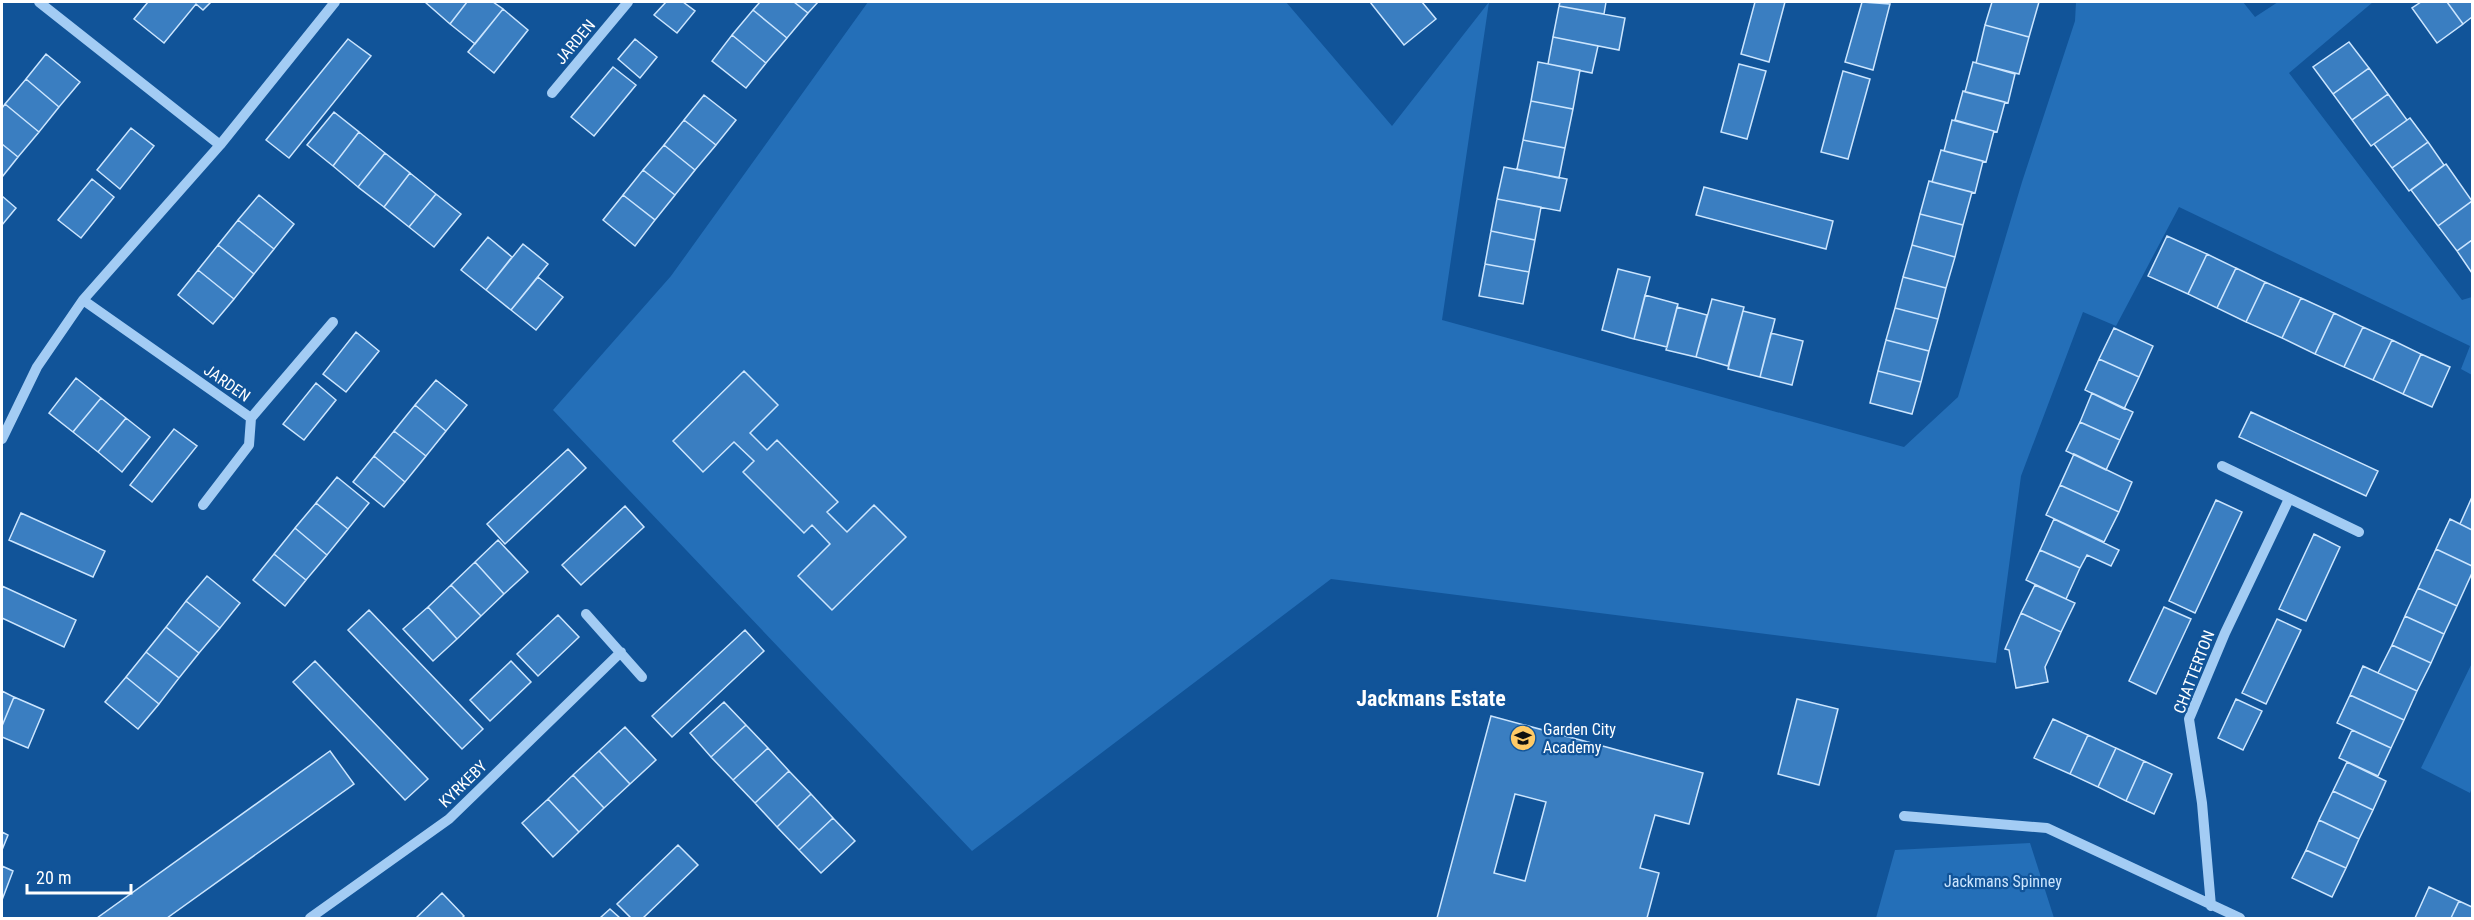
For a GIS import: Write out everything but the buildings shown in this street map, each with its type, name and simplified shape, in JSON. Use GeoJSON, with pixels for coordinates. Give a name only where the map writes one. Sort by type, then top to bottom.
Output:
{"type":"FeatureCollection","features":[{"type":"Feature","properties":{"kind":"street"},"geometry":{"type":"LineString","coordinates":[[39,2],[220,145]]}},
{"type":"Feature","properties":{"kind":"street"},"geometry":{"type":"LineString","coordinates":[[2,439],[37,367],[83,300],[220,145],[335,2]]}},
{"type":"Feature","properties":{"kind":"street","name":"JARDEN"},"geometry":{"type":"LineString","coordinates":[[552,93],[625,5],[612,2]]}},
{"type":"Feature","properties":{"kind":"street","name":"JARDEN"},"geometry":{"type":"LineString","coordinates":[[83,300],[251,418],[333,322]]}},
{"type":"Feature","properties":{"kind":"street"},"geometry":{"type":"LineString","coordinates":[[203,505],[249,445],[251,418]]}},
{"type":"Feature","properties":{"kind":"street"},"geometry":{"type":"LineString","coordinates":[[2222,466],[2359,532]]}},
{"type":"Feature","properties":{"kind":"street","name":"CHATTERTON"},"geometry":{"type":"LineString","coordinates":[[2211,906],[2202,803],[2189,719],[2225,633],[2289,499]]}},
{"type":"Feature","properties":{"kind":"street"},"geometry":{"type":"LineString","coordinates":[[586,614],[642,677]]}},
{"type":"Feature","properties":{"kind":"street","name":"KYRKEBY"},"geometry":{"type":"LineString","coordinates":[[310,918],[449,819],[621,652]]}},
{"type":"Feature","properties":{"kind":"street"},"geometry":{"type":"LineString","coordinates":[[1904,816],[2047,828],[2240,918]]}},
{"type":"Feature","properties":{"kind":"green space"},"geometry":{"type":"Polygon","coordinates":[[[868,2],[1286,2],[1392,126],[1489,2],[1442,320],[1904,447],[1958,397],[2022,182],[2075,21],[2076,2],[2243,2],[2255,17],[2278,2],[2373,2],[2289,73],[2462,300],[2472,297],[2472,375],[2461,369],[2470,346],[2179,207],[2116,326],[2083,312],[2021,476],[1996,663],[1331,579],[972,851],[553,410],[671,276],[868,2]]]}},
{"type":"Feature","properties":{"kind":"green space"},"geometry":{"type":"Polygon","coordinates":[[[2472,663],[2472,788],[2470,793],[2421,768],[2472,663]]]}},
{"type":"Feature","properties":{"kind":"green space","name":"Jackmans Spinney"},"geometry":{"type":"Polygon","coordinates":[[[2030,843],[2054,918],[1876,918],[1895,850],[2030,843]]]}},
{"type":"Feature","properties":{"kind":"place","name":"Garden City Academy"},"geometry":{"type":"Point","coordinates":[1523,738]}},
{"type":"Feature","properties":{"kind":"district","name":"Jackmans Estate"},"geometry":{"type":"Point","coordinates":[1431,698]}}]}
